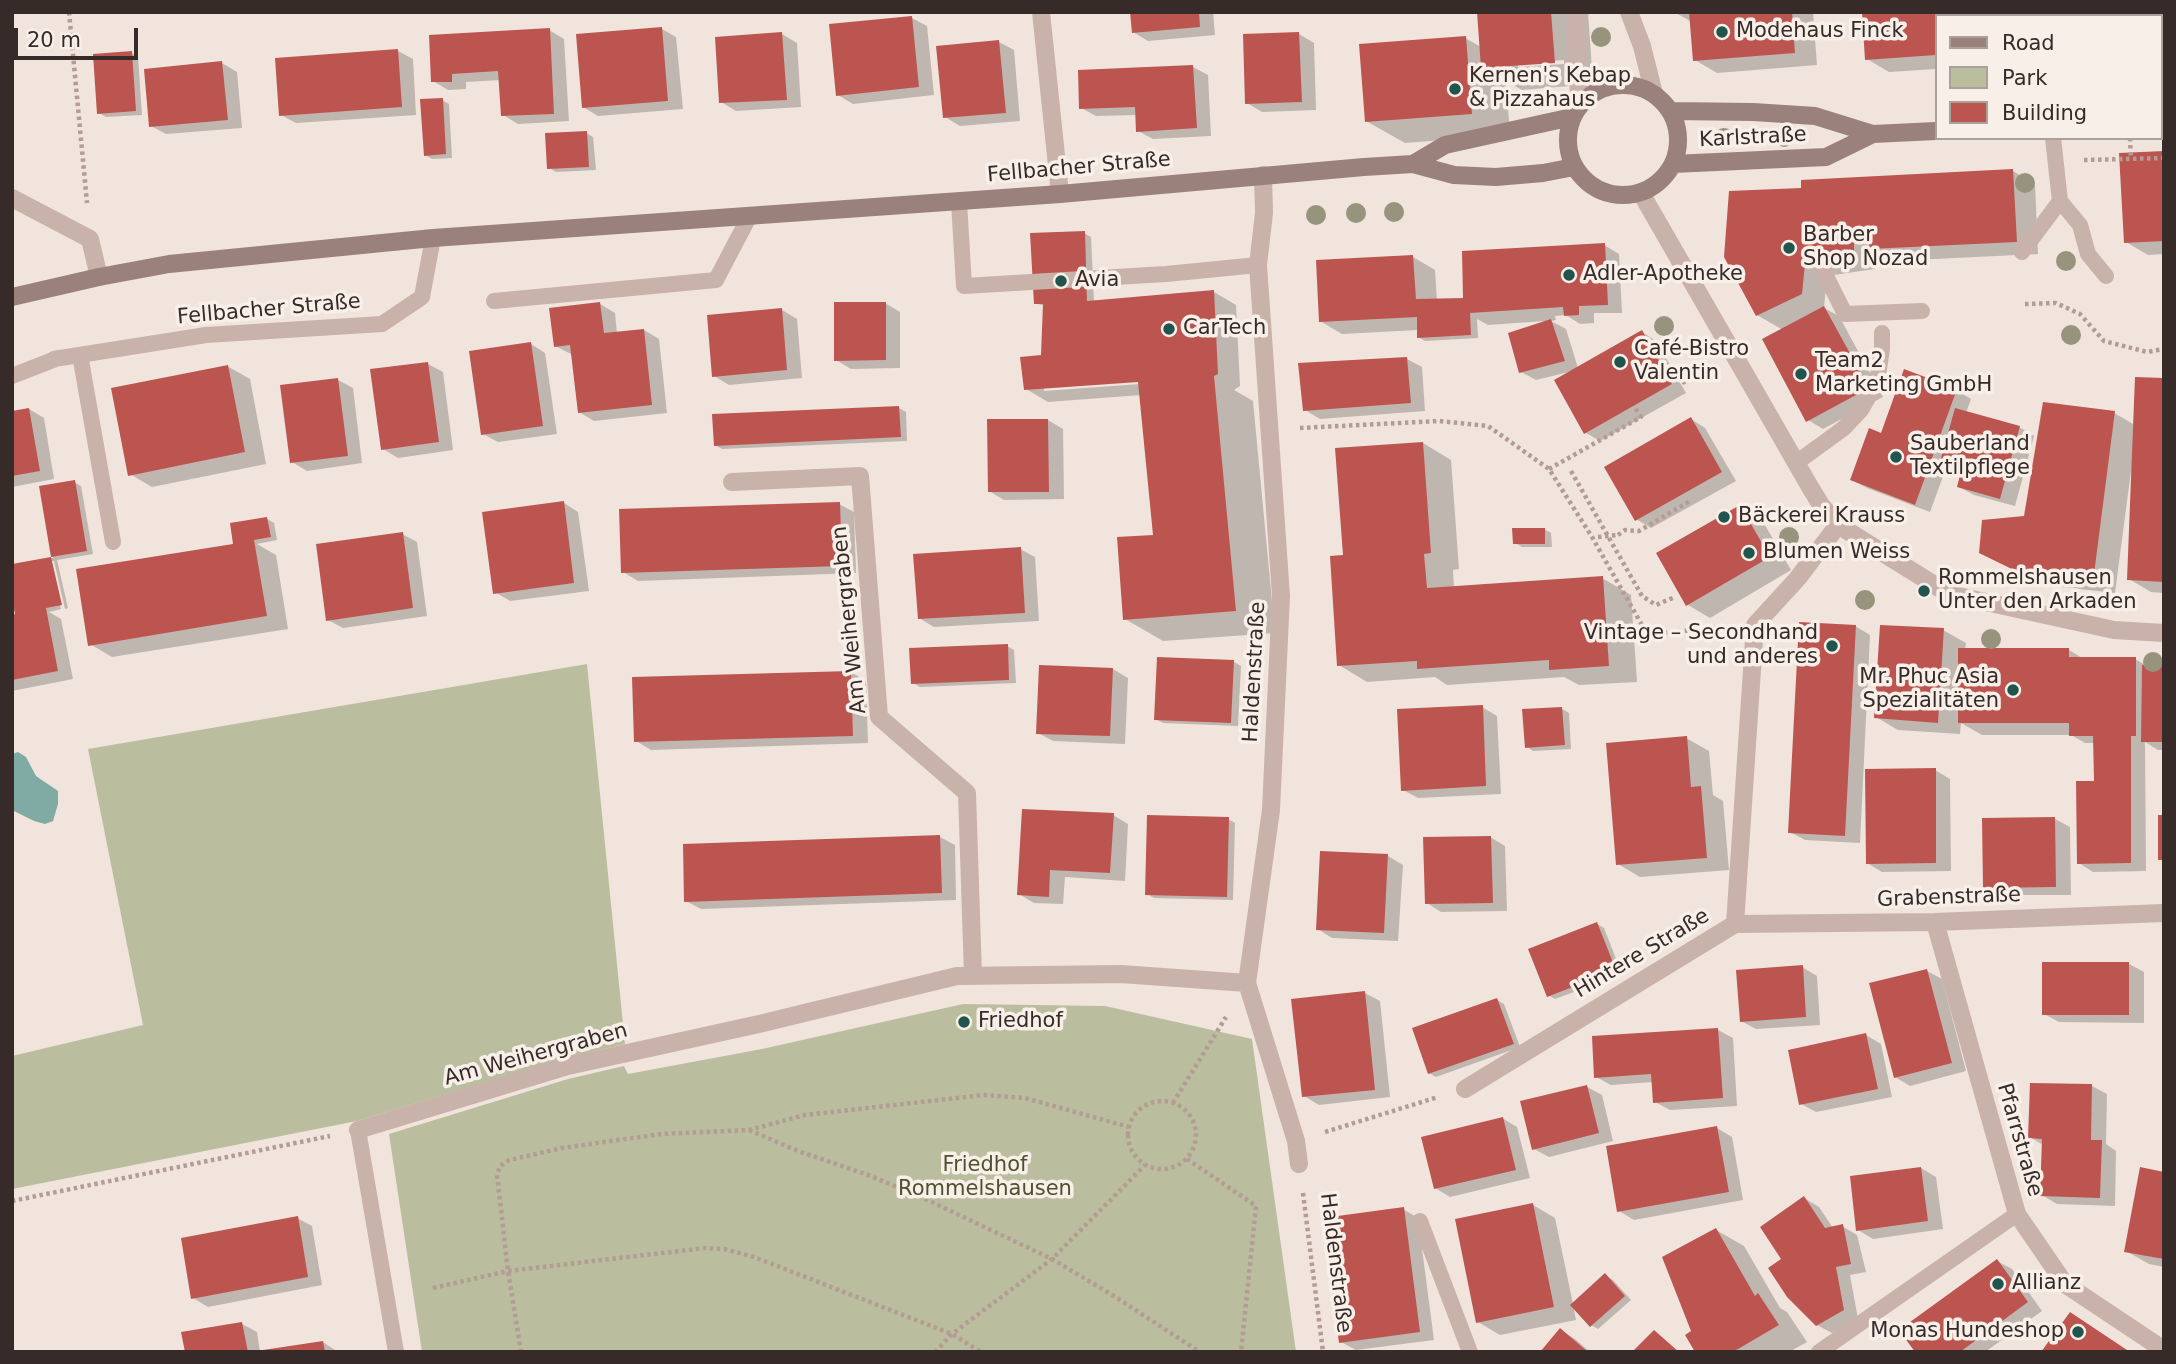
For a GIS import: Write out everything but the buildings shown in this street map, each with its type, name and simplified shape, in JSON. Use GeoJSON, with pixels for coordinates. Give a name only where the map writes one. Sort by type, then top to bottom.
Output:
{"type":"FeatureCollection","features":[{"type":"Feature","properties":{"kind":"main road"},"geometry":{"type":"LineString","coordinates":[[1614,85],[1630,85],[1654,94],[1670,111],[1678,138],[1673,164],[1659,182],[1641,193],[1615,195],[1588,184],[1574,167],[1568,151],[1568,134],[1576,111],[1596,92],[1614,85]]}},
{"type":"Feature","properties":{"kind":"main road","name":"Fellbacher Straße"},"geometry":{"type":"LineString","coordinates":[[1413,164],[1446,145],[1576,111]]}},
{"type":"Feature","properties":{"kind":"main road","name":"Karlstraße"},"geometry":{"type":"LineString","coordinates":[[1670,111],[1815,116],[1873,134],[1934,131]]}},
{"type":"Feature","properties":{"kind":"main road","name":"Karlstraße"},"geometry":{"type":"LineString","coordinates":[[1673,164],[1826,156],[1873,134]]}},
{"type":"Feature","properties":{"kind":"main road","name":"Fellbacher Straße"},"geometry":{"type":"LineString","coordinates":[[12,297],[99,276],[169,264],[433,238],[959,202],[1263,174],[1413,164],[1454,175],[1496,177],[1574,167]]}},
{"type":"Feature","properties":{"kind":"street"},"geometry":{"type":"LineString","coordinates":[[1041,12],[1060,194]]}},
{"type":"Feature","properties":{"kind":"street"},"geometry":{"type":"LineString","coordinates":[[1576,111],[1577,12]]}},
{"type":"Feature","properties":{"kind":"street"},"geometry":{"type":"LineString","coordinates":[[1629,12],[1642,46],[1654,94]]}},
{"type":"Feature","properties":{"kind":"street","name":"Haldenstraße"},"geometry":{"type":"LineString","coordinates":[[1263,174],[1264,213],[1258,265],[1281,610],[1271,810],[1247,983],[1296,1141],[1300,1172]]}},
{"type":"Feature","properties":{"kind":"street"},"geometry":{"type":"LineString","coordinates":[[1641,193],[1796,463],[1821,505],[1838,525],[1948,594],[2114,630],[2164,633]]}},
{"type":"Feature","properties":{"kind":"street"},"geometry":{"type":"LineString","coordinates":[[12,198],[90,239],[99,276]]}},
{"type":"Feature","properties":{"kind":"street","name":"Am Weihergraben"},"geometry":{"type":"LineString","coordinates":[[732,482],[860,476],[879,717],[967,793],[973,976]]}},
{"type":"Feature","properties":{"kind":"street"},"geometry":{"type":"LineString","coordinates":[[1755,625],[1798,578],[1838,525]]}},
{"type":"Feature","properties":{"kind":"street","name":"Hintere Straße"},"geometry":{"type":"LineString","coordinates":[[1465,1089],[1735,924],[1755,625]]}},
{"type":"Feature","properties":{"kind":"street","name":"Grabenstraße"},"geometry":{"type":"LineString","coordinates":[[1735,924],[1935,922],[2164,913]]}},
{"type":"Feature","properties":{"kind":"street","name":"Pfarrstraße"},"geometry":{"type":"LineString","coordinates":[[1935,922],[2017,1214],[2065,1284],[2164,1350]]}},
{"type":"Feature","properties":{"kind":"street","name":"Am Weihergraben"},"geometry":{"type":"LineString","coordinates":[[350,1132],[568,1066],[759,1024],[957,976],[1121,974],[1247,983]]}},
{"type":"Feature","properties":{"kind":"lane"},"geometry":{"type":"LineString","coordinates":[[2053,140],[2060,201],[2080,225],[2088,254],[2106,276]]}},
{"type":"Feature","properties":{"kind":"lane"},"geometry":{"type":"LineString","coordinates":[[2022,252],[2060,201]]}},
{"type":"Feature","properties":{"kind":"lane"},"geometry":{"type":"LineString","coordinates":[[959,202],[964,286],[1166,274],[1258,265]]}},
{"type":"Feature","properties":{"kind":"lane"},"geometry":{"type":"LineString","coordinates":[[494,301],[716,280],[750,217]]}},
{"type":"Feature","properties":{"kind":"lane","name":"Fellbacher Straße"},"geometry":{"type":"LineString","coordinates":[[12,376],[56,359],[206,335],[382,324],[422,297],[433,238]]}},
{"type":"Feature","properties":{"kind":"lane"},"geometry":{"type":"LineString","coordinates":[[1819,262],[1845,314],[1922,311]]}},
{"type":"Feature","properties":{"kind":"lane"},"geometry":{"type":"LineString","coordinates":[[1796,463],[1844,428],[1861,410],[1877,382],[1882,333]]}},
{"type":"Feature","properties":{"kind":"lane"},"geometry":{"type":"LineString","coordinates":[[80,355],[113,542]]}},
{"type":"Feature","properties":{"kind":"lane"},"geometry":{"type":"LineString","coordinates":[[350,1132],[396,1352]]}},
{"type":"Feature","properties":{"kind":"lane"},"geometry":{"type":"LineString","coordinates":[[1819,1352],[2017,1214]]}},
{"type":"Feature","properties":{"kind":"lane"},"geometry":{"type":"LineString","coordinates":[[1420,1221],[1470,1352]]}},
{"type":"Feature","properties":{"kind":"path"},"geometry":{"type":"LineString","coordinates":[[69,12],[90,239]]}},
{"type":"Feature","properties":{"kind":"path"},"geometry":{"type":"LineString","coordinates":[[2130,140],[2131,159]]}},
{"type":"Feature","properties":{"kind":"path"},"geometry":{"type":"LineString","coordinates":[[2120,160],[2164,158]]}},
{"type":"Feature","properties":{"kind":"path"},"geometry":{"type":"LineString","coordinates":[[2025,304],[2056,303],[2080,314],[2104,341],[2147,352],[2164,349]]}},
{"type":"Feature","properties":{"kind":"path"},"geometry":{"type":"LineString","coordinates":[[1549,469],[1641,417],[1634,405]]}},
{"type":"Feature","properties":{"kind":"path"},"geometry":{"type":"LineString","coordinates":[[1271,430],[1439,421],[1488,426],[1549,469],[1595,537],[1647,634]]}},
{"type":"Feature","properties":{"kind":"path"},"geometry":{"type":"LineString","coordinates":[[1570,471],[1642,596],[1656,605],[1675,597]]}},
{"type":"Feature","properties":{"kind":"path"},"geometry":{"type":"LineString","coordinates":[[1595,537],[1618,535],[1625,530],[1639,531],[1690,501]]}},
{"type":"Feature","properties":{"kind":"path"},"geometry":{"type":"LineString","coordinates":[[1615,636],[1755,625]]}},
{"type":"Feature","properties":{"kind":"path"},"geometry":{"type":"LineString","coordinates":[[1173,1103],[1247,983]]}},
{"type":"Feature","properties":{"kind":"path"},"geometry":{"type":"LineString","coordinates":[[1296,1141],[1465,1089]]}},
{"type":"Feature","properties":{"kind":"path"},"geometry":{"type":"LineString","coordinates":[[522,1352],[508,1270],[497,1175],[500,1166],[509,1160],[662,1134],[748,1130],[805,1115],[984,1095],[1025,1098],[1129,1127]]}},
{"type":"Feature","properties":{"kind":"path"},"geometry":{"type":"LineString","coordinates":[[1162,1101],[1173,1103],[1191,1117],[1196,1139],[1193,1149],[1178,1166],[1156,1169],[1145,1165],[1131,1149],[1129,1127],[1141,1108],[1162,1101]]}},
{"type":"Feature","properties":{"kind":"path"},"geometry":{"type":"LineString","coordinates":[[748,1130],[919,1196],[1052,1259],[1200,1352]]}},
{"type":"Feature","properties":{"kind":"path"},"geometry":{"type":"LineString","coordinates":[[12,1201],[350,1132]]}},
{"type":"Feature","properties":{"kind":"path"},"geometry":{"type":"LineString","coordinates":[[1186,1159],[1256,1206],[1241,1352]]}},
{"type":"Feature","properties":{"kind":"path"},"geometry":{"type":"LineString","coordinates":[[934,1352],[952,1334],[1052,1259],[1145,1165]]}},
{"type":"Feature","properties":{"kind":"path","name":"Haldenstraße"},"geometry":{"type":"LineString","coordinates":[[1300,1172],[1323,1352]]}},
{"type":"Feature","properties":{"kind":"path"},"geometry":{"type":"LineString","coordinates":[[433,1288],[508,1270],[705,1248],[724,1249],[754,1257],[952,1334],[981,1352]]}},
{"type":"Feature","properties":{"kind":"green space"},"geometry":{"type":"Polygon","coordinates":[[[587,664],[625,1044],[566,1058],[357,1121],[12,1189],[12,1056],[143,1025],[88,749],[587,664]]]}},
{"type":"Feature","properties":{"kind":"green space","name":"Friedhof Rommelshausen"},"geometry":{"type":"Polygon","coordinates":[[[963,1004],[1105,1006],[1252,1039],[1296,1352],[422,1352],[389,1134],[568,1079],[624,1066],[628,1074],[762,1049],[963,1004]]]}},
{"type":"Feature","properties":{"kind":"water"},"geometry":{"type":"Polygon","coordinates":[[[18,752],[26,757],[36,776],[58,791],[58,804],[53,821],[45,824],[12,810],[12,754],[18,752]]]}},
{"type":"Feature","properties":{"kind":"place","name":"Modehaus Finck"},"geometry":{"type":"Point","coordinates":[1722,32]}},
{"type":"Feature","properties":{"kind":"place","name":"Kernen's Kebap & Pizzahaus"},"geometry":{"type":"Point","coordinates":[1455,89]}},
{"type":"Feature","properties":{"kind":"place","name":"Barber Shop Nozad"},"geometry":{"type":"Point","coordinates":[1789,248]}},
{"type":"Feature","properties":{"kind":"place","name":"Adler-Apotheke"},"geometry":{"type":"Point","coordinates":[1569,275]}},
{"type":"Feature","properties":{"kind":"place","name":"Avia"},"geometry":{"type":"Point","coordinates":[1061,281]}},
{"type":"Feature","properties":{"kind":"place","name":"CarTech"},"geometry":{"type":"Point","coordinates":[1169,329]}},
{"type":"Feature","properties":{"kind":"place","name":"Café-Bistro Valentin"},"geometry":{"type":"Point","coordinates":[1620,362]}},
{"type":"Feature","properties":{"kind":"place","name":"Team2 Marketing GmbH"},"geometry":{"type":"Point","coordinates":[1801,374]}},
{"type":"Feature","properties":{"kind":"place","name":"Sauberland Textilpflege"},"geometry":{"type":"Point","coordinates":[1896,457]}},
{"type":"Feature","properties":{"kind":"place","name":"Bäckerei Krauss"},"geometry":{"type":"Point","coordinates":[1724,517]}},
{"type":"Feature","properties":{"kind":"place","name":"Blumen Weiss"},"geometry":{"type":"Point","coordinates":[1749,553]}},
{"type":"Feature","properties":{"kind":"place","name":"Rommelshausen Unter den Arkaden"},"geometry":{"type":"Point","coordinates":[1924,591]}},
{"type":"Feature","properties":{"kind":"place","name":"Vintage – Secondhand und anderes"},"geometry":{"type":"Point","coordinates":[1832,646]}},
{"type":"Feature","properties":{"kind":"place","name":"Mr. Phuc Asia Spezialitäten"},"geometry":{"type":"Point","coordinates":[2013,690]}},
{"type":"Feature","properties":{"kind":"place","name":"Friedhof"},"geometry":{"type":"Point","coordinates":[964,1022]}},
{"type":"Feature","properties":{"kind":"place","name":"Allianz"},"geometry":{"type":"Point","coordinates":[1998,1284]}},
{"type":"Feature","properties":{"kind":"place","name":"Monas Hundeshop"},"geometry":{"type":"Point","coordinates":[2078,1332]}}]}
